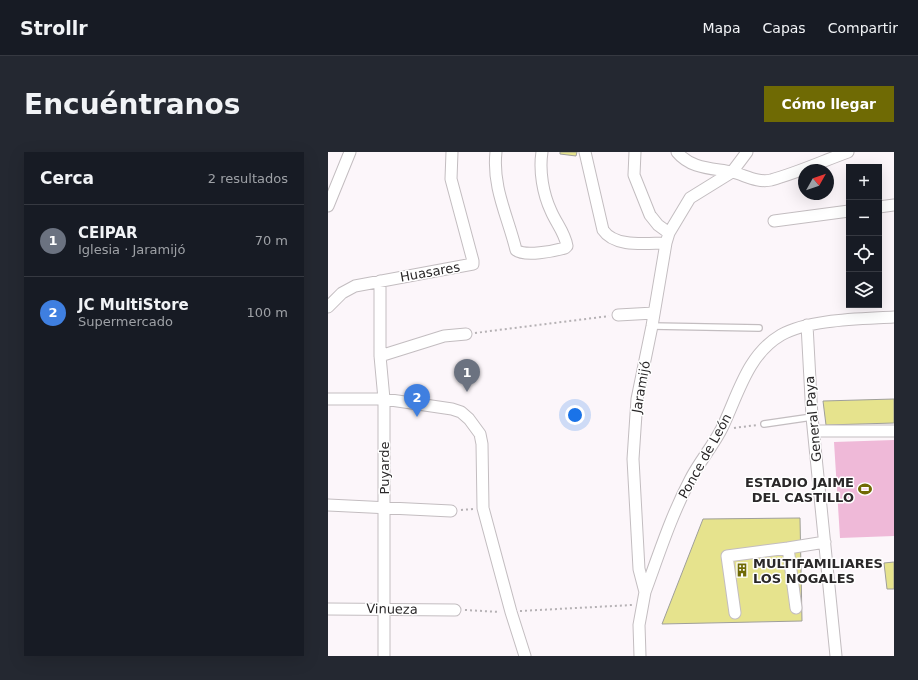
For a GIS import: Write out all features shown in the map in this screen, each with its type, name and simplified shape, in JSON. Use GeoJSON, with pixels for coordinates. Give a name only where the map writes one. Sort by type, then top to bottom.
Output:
{"type":"FeatureCollection","features":[{"type":"Feature","properties":{"kind":"street"},"geometry":{"type":"LineString","coordinates":[[328,206],[350,152]]}},
{"type":"Feature","properties":{"kind":"street","name":"Huasares"},"geometry":{"type":"LineString","coordinates":[[328,307],[342,293],[355,286],[472,264],[473,261],[451,179],[452,152]]}},
{"type":"Feature","properties":{"kind":"street"},"geometry":{"type":"LineString","coordinates":[[496,152],[495,165],[499,196],[516,250],[525,254],[556,250],[567,246],[551,211],[544,188],[541,170],[542,152]]}},
{"type":"Feature","properties":{"kind":"street"},"geometry":{"type":"LineString","coordinates":[[585,152],[603,230],[607,236],[618,242],[668,238]]}},
{"type":"Feature","properties":{"kind":"street"},"geometry":{"type":"LineString","coordinates":[[634,152],[634,175],[650,215],[668,238]]}},
{"type":"Feature","properties":{"kind":"street"},"geometry":{"type":"LineString","coordinates":[[677,152],[688,163],[716,170],[732,172],[753,180],[770,180],[848,152]]}},
{"type":"Feature","properties":{"kind":"street","name":"Jaramijó"},"geometry":{"type":"LineString","coordinates":[[640,656],[639,625],[645,592],[639,569],[632,459],[637,399],[668,238],[690,198],[732,172],[747,152]]}},
{"type":"Feature","properties":{"kind":"street"},"geometry":{"type":"LineString","coordinates":[[882,207],[894,205]]}},
{"type":"Feature","properties":{"kind":"street"},"geometry":{"type":"LineString","coordinates":[[774,221],[846,211]]}},
{"type":"Feature","properties":{"kind":"street","name":"Puyarde"},"geometry":{"type":"LineString","coordinates":[[380,281],[380,356],[384,399],[384,656]]}},
{"type":"Feature","properties":{"kind":"street"},"geometry":{"type":"LineString","coordinates":[[618,315],[654,313]]}},
{"type":"Feature","properties":{"kind":"street","name":"Ponce de León"},"geometry":{"type":"LineString","coordinates":[[645,592],[674,514],[690,478],[722,430],[747,372],[760,353],[770,342],[782,334],[807,325],[894,317]]}},
{"type":"Feature","properties":{"kind":"street","name":"General Paya"},"geometry":{"type":"LineString","coordinates":[[807,325],[812,417],[836,656]]}},
{"type":"Feature","properties":{"kind":"street"},"geometry":{"type":"LineString","coordinates":[[380,356],[444,336],[466,334]]}},
{"type":"Feature","properties":{"kind":"street"},"geometry":{"type":"LineString","coordinates":[[328,400],[384,399],[452,409],[461,412],[469,419],[480,434],[482,444],[483,508],[511,612],[525,656]]}},
{"type":"Feature","properties":{"kind":"street"},"geometry":{"type":"LineString","coordinates":[[814,431],[894,431]]}},
{"type":"Feature","properties":{"kind":"street"},"geometry":{"type":"LineString","coordinates":[[328,505],[451,511]]}},
{"type":"Feature","properties":{"kind":"street"},"geometry":{"type":"LineString","coordinates":[[735,613],[727,556],[825,542]]}},
{"type":"Feature","properties":{"kind":"street"},"geometry":{"type":"LineString","coordinates":[[788,548],[796,608]]}},
{"type":"Feature","properties":{"kind":"street","name":"Vinueza"},"geometry":{"type":"LineString","coordinates":[[328,609],[384,608],[455,610]]}},
{"type":"Feature","properties":{"kind":"lane"},"geometry":{"type":"LineString","coordinates":[[652,326],[760,328]]}},
{"type":"Feature","properties":{"kind":"lane"},"geometry":{"type":"LineString","coordinates":[[764,424],[812,417]]}},
{"type":"Feature","properties":{"kind":"path"},"geometry":{"type":"LineString","coordinates":[[466,334],[618,315]]}},
{"type":"Feature","properties":{"kind":"path"},"geometry":{"type":"LineString","coordinates":[[722,430],[764,424]]}},
{"type":"Feature","properties":{"kind":"path"},"geometry":{"type":"LineString","coordinates":[[451,511],[483,508]]}},
{"type":"Feature","properties":{"kind":"path"},"geometry":{"type":"LineString","coordinates":[[455,610],[511,612],[643,605]]}},
{"type":"Feature","properties":{"kind":"shaded area","name":"ESTADIO JAIME DEL CASTILLO"},"geometry":{"type":"Polygon","coordinates":[[[894,440],[894,536],[840,538],[834,442],[894,440]]]}},
{"type":"Feature","properties":{"kind":"building"},"geometry":{"type":"Polygon","coordinates":[[[560,152],[577,152],[576,156],[560,154],[560,152]]]}},
{"type":"Feature","properties":{"kind":"building"},"geometry":{"type":"Polygon","coordinates":[[[894,399],[894,423],[826,425],[823,401],[894,399]]]}},
{"type":"Feature","properties":{"kind":"building","name":"MULTIFAMILIARES LOS NOGALES"},"geometry":{"type":"Polygon","coordinates":[[[800,518],[802,621],[662,624],[703,519],[800,518]]]}},
{"type":"Feature","properties":{"kind":"building"},"geometry":{"type":"Polygon","coordinates":[[[894,562],[894,589],[887,589],[884,563],[894,562]]]}},
{"type":"Feature","properties":{"kind":"place","name":"CEIPAR"},"geometry":{"type":"Point","coordinates":[467,392]}},
{"type":"Feature","properties":{"kind":"place","name":"JC MultiStore"},"geometry":{"type":"Point","coordinates":[417,417]}},
{"type":"Feature","properties":{"kind":"place","name":"ESTADIO JAIME DEL CASTILLO"},"geometry":{"type":"Point","coordinates":[865,489]}},
{"type":"Feature","properties":{"kind":"place","name":"MULTIFAMILIARES LOS NOGALES"},"geometry":{"type":"Point","coordinates":[742,570]}}]}
